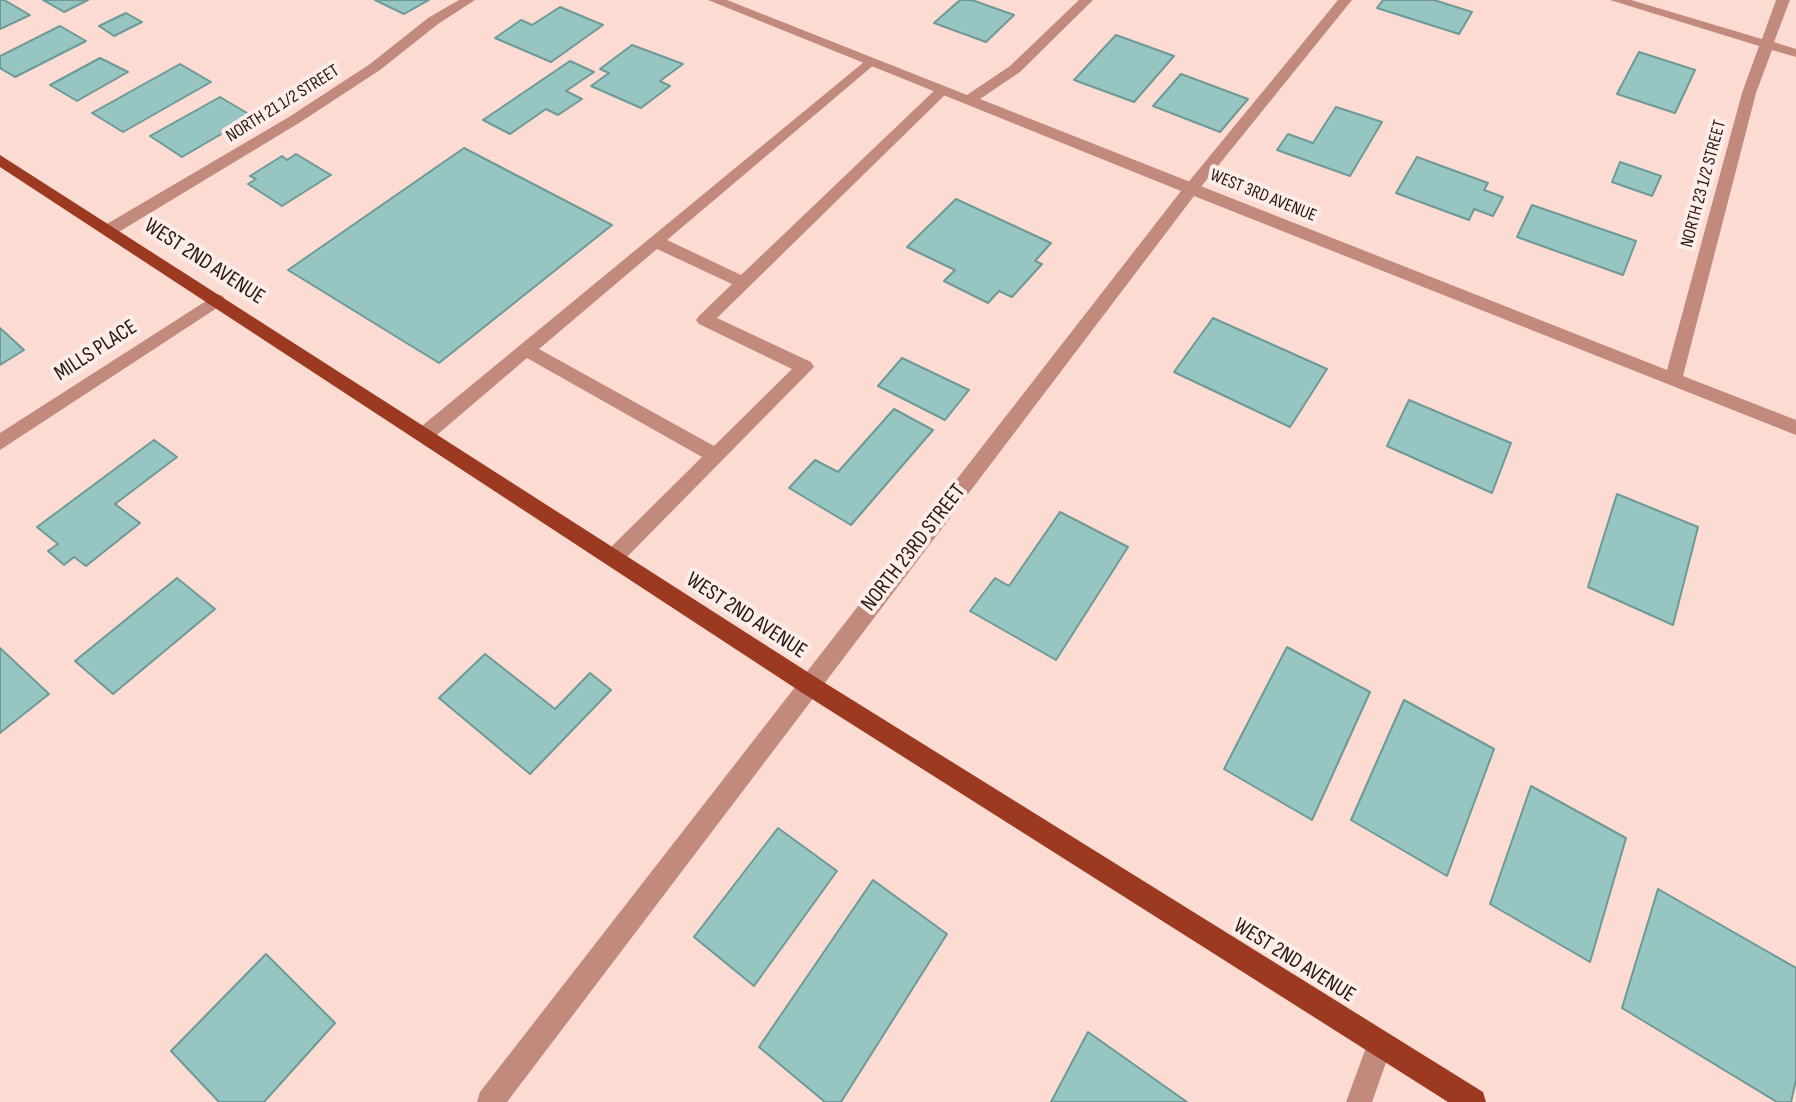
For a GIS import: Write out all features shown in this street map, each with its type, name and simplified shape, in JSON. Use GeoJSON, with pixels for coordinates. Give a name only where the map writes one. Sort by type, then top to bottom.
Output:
{"type":"FeatureCollection","features":[{"type":"Feature","properties":{"kind":"main road","name":"WEST 2ND AVENUE"},"geometry":{"type":"LineString","coordinates":[[0,160],[111,229],[809,685],[1473,1102]]}},
{"type":"Feature","properties":{"kind":"street","name":"NORTH 21 1/2 STREET"},"geometry":{"type":"LineString","coordinates":[[111,229],[294,120],[375,67],[433,21],[468,0]]}},
{"type":"Feature","properties":{"kind":"street","name":"WEST 3RD AVENUE"},"geometry":{"type":"LineString","coordinates":[[715,0],[1796,428]]}},
{"type":"Feature","properties":{"kind":"street"},"geometry":{"type":"LineString","coordinates":[[969,100],[1015,69],[1086,0]]}},
{"type":"Feature","properties":{"kind":"street","name":"NORTH 23RD STREET"},"geometry":{"type":"LineString","coordinates":[[490,1102],[1191,189],[1345,0]]}},
{"type":"Feature","properties":{"kind":"street"},"geometry":{"type":"LineString","coordinates":[[1617,0],[1796,53]]}},
{"type":"Feature","properties":{"kind":"street","name":"NORTH 23 1/2 STREET"},"geometry":{"type":"LineString","coordinates":[[1673,380],[1749,93],[1783,0]]}},
{"type":"Feature","properties":{"kind":"street"},"geometry":{"type":"LineString","coordinates":[[424,435],[870,61]]}},
{"type":"Feature","properties":{"kind":"street"},"geometry":{"type":"LineString","coordinates":[[613,558],[805,367],[705,320],[943,90]]}},
{"type":"Feature","properties":{"kind":"street"},"geometry":{"type":"LineString","coordinates":[[655,241],[744,283]]}},
{"type":"Feature","properties":{"kind":"street","name":"MILLS PLACE"},"geometry":{"type":"LineString","coordinates":[[0,443],[217,300]]}},
{"type":"Feature","properties":{"kind":"street"},"geometry":{"type":"LineString","coordinates":[[527,350],[716,456]]}},
{"type":"Feature","properties":{"kind":"street"},"geometry":{"type":"LineString","coordinates":[[1359,1102],[1380,1043]]}},
{"type":"Feature","properties":{"kind":"building"},"geometry":{"type":"Polygon","coordinates":[[[0,0],[4,0],[30,15],[0,29],[0,0]]]}},
{"type":"Feature","properties":{"kind":"building"},"geometry":{"type":"Polygon","coordinates":[[[43,0],[88,0],[64,12],[43,0]]]}},
{"type":"Feature","properties":{"kind":"building"},"geometry":{"type":"Polygon","coordinates":[[[375,0],[429,0],[404,14],[375,0]]]}},
{"type":"Feature","properties":{"kind":"building"},"geometry":{"type":"Polygon","coordinates":[[[960,0],[972,0],[1014,15],[986,42],[934,23],[960,0]]]}},
{"type":"Feature","properties":{"kind":"building"},"geometry":{"type":"Polygon","coordinates":[[[1383,0],[1434,0],[1472,12],[1459,34],[1377,8],[1383,0]]]}},
{"type":"Feature","properties":{"kind":"building"},"geometry":{"type":"Polygon","coordinates":[[[560,7],[603,25],[551,62],[495,38],[521,20],[532,25],[560,7]]]}},
{"type":"Feature","properties":{"kind":"building"},"geometry":{"type":"Polygon","coordinates":[[[126,13],[142,22],[114,36],[99,26],[126,13]]]}},
{"type":"Feature","properties":{"kind":"building"},"geometry":{"type":"Polygon","coordinates":[[[60,26],[86,41],[15,77],[0,68],[0,56],[60,26]]]}},
{"type":"Feature","properties":{"kind":"building"},"geometry":{"type":"Polygon","coordinates":[[[1116,35],[1174,56],[1134,102],[1074,80],[1116,35]]]}},
{"type":"Feature","properties":{"kind":"building"},"geometry":{"type":"Polygon","coordinates":[[[632,45],[683,64],[660,81],[670,86],[641,108],[591,86],[609,73],[600,69],[632,45]]]}},
{"type":"Feature","properties":{"kind":"building"},"geometry":{"type":"Polygon","coordinates":[[[1639,52],[1695,70],[1675,113],[1617,94],[1639,52]]]}},
{"type":"Feature","properties":{"kind":"building"},"geometry":{"type":"Polygon","coordinates":[[[100,58],[128,72],[77,101],[50,85],[100,58]]]}},
{"type":"Feature","properties":{"kind":"building"},"geometry":{"type":"Polygon","coordinates":[[[570,61],[594,72],[566,91],[582,99],[558,115],[546,109],[510,134],[483,120],[570,61]]]}},
{"type":"Feature","properties":{"kind":"building"},"geometry":{"type":"Polygon","coordinates":[[[180,64],[211,82],[123,132],[92,113],[180,64]]]}},
{"type":"Feature","properties":{"kind":"building"},"geometry":{"type":"Polygon","coordinates":[[[1181,74],[1248,99],[1220,132],[1153,106],[1181,74]]]}},
{"type":"Feature","properties":{"kind":"building"},"geometry":{"type":"Polygon","coordinates":[[[220,97],[252,116],[182,157],[150,136],[220,97]]]}},
{"type":"Feature","properties":{"kind":"building"},"geometry":{"type":"Polygon","coordinates":[[[1336,107],[1382,122],[1350,176],[1277,150],[1288,134],[1313,143],[1336,107]]]}},
{"type":"Feature","properties":{"kind":"building"},"geometry":{"type":"Polygon","coordinates":[[[464,148],[612,225],[439,363],[288,270],[464,148]]]}},
{"type":"Feature","properties":{"kind":"building"},"geometry":{"type":"Polygon","coordinates":[[[296,154],[331,175],[282,206],[248,184],[256,179],[250,176],[282,156],[287,160],[296,154]]]}},
{"type":"Feature","properties":{"kind":"building"},"geometry":{"type":"Polygon","coordinates":[[[1417,157],[1488,183],[1484,190],[1503,197],[1493,216],[1474,209],[1469,220],[1396,193],[1417,157]]]}},
{"type":"Feature","properties":{"kind":"building"},"geometry":{"type":"Polygon","coordinates":[[[1620,162],[1661,176],[1652,196],[1612,182],[1620,162]]]}},
{"type":"Feature","properties":{"kind":"building"},"geometry":{"type":"Polygon","coordinates":[[[956,199],[1051,243],[1035,261],[1042,264],[1012,297],[999,291],[988,303],[944,281],[955,270],[907,247],[956,199]]]}},
{"type":"Feature","properties":{"kind":"building"},"geometry":{"type":"Polygon","coordinates":[[[1532,205],[1636,241],[1623,275],[1517,237],[1532,205]]]}},
{"type":"Feature","properties":{"kind":"building"},"geometry":{"type":"Polygon","coordinates":[[[1213,318],[1327,369],[1290,427],[1174,372],[1213,318]]]}},
{"type":"Feature","properties":{"kind":"building"},"geometry":{"type":"Polygon","coordinates":[[[0,328],[24,350],[0,365],[0,328]]]}},
{"type":"Feature","properties":{"kind":"building"},"geometry":{"type":"Polygon","coordinates":[[[902,358],[969,390],[945,420],[878,386],[902,358]]]}},
{"type":"Feature","properties":{"kind":"building"},"geometry":{"type":"Polygon","coordinates":[[[1409,400],[1511,443],[1492,493],[1387,446],[1409,400]]]}},
{"type":"Feature","properties":{"kind":"building"},"geometry":{"type":"Polygon","coordinates":[[[894,409],[933,430],[851,525],[789,488],[815,460],[838,472],[894,409]]]}},
{"type":"Feature","properties":{"kind":"building"},"geometry":{"type":"Polygon","coordinates":[[[154,440],[177,457],[115,504],[140,523],[86,566],[74,557],[64,565],[48,551],[58,544],[37,527],[154,440]]]}},
{"type":"Feature","properties":{"kind":"building"},"geometry":{"type":"Polygon","coordinates":[[[1617,494],[1698,527],[1673,625],[1588,587],[1617,494]]]}},
{"type":"Feature","properties":{"kind":"building"},"geometry":{"type":"Polygon","coordinates":[[[1060,512],[1128,547],[1056,660],[970,611],[995,578],[1009,586],[1060,512]]]}},
{"type":"Feature","properties":{"kind":"building"},"geometry":{"type":"Polygon","coordinates":[[[177,578],[215,609],[113,694],[75,661],[177,578]]]}},
{"type":"Feature","properties":{"kind":"building"},"geometry":{"type":"Polygon","coordinates":[[[1287,647],[1370,692],[1312,820],[1224,769],[1287,647]]]}},
{"type":"Feature","properties":{"kind":"building"},"geometry":{"type":"Polygon","coordinates":[[[0,648],[49,694],[0,733],[0,648]]]}},
{"type":"Feature","properties":{"kind":"building"},"geometry":{"type":"Polygon","coordinates":[[[485,654],[555,709],[590,673],[611,690],[530,774],[439,698],[485,654]]]}},
{"type":"Feature","properties":{"kind":"building"},"geometry":{"type":"Polygon","coordinates":[[[1404,700],[1494,749],[1447,876],[1351,820],[1404,700]]]}},
{"type":"Feature","properties":{"kind":"building"},"geometry":{"type":"Polygon","coordinates":[[[1531,786],[1626,838],[1590,962],[1490,904],[1531,786]]]}},
{"type":"Feature","properties":{"kind":"building"},"geometry":{"type":"Polygon","coordinates":[[[778,828],[837,871],[754,986],[694,937],[778,828]]]}},
{"type":"Feature","properties":{"kind":"building"},"geometry":{"type":"Polygon","coordinates":[[[873,880],[947,934],[841,1102],[825,1102],[759,1047],[873,880]]]}},
{"type":"Feature","properties":{"kind":"building"},"geometry":{"type":"Polygon","coordinates":[[[1658,889],[1796,968],[1796,1080],[1791,1102],[1777,1102],[1622,1008],[1658,889]]]}},
{"type":"Feature","properties":{"kind":"building"},"geometry":{"type":"Polygon","coordinates":[[[266,954],[335,1023],[264,1102],[219,1102],[171,1051],[266,954]]]}},
{"type":"Feature","properties":{"kind":"building"},"geometry":{"type":"Polygon","coordinates":[[[1088,1032],[1187,1102],[1051,1102],[1088,1032]]]}}]}
